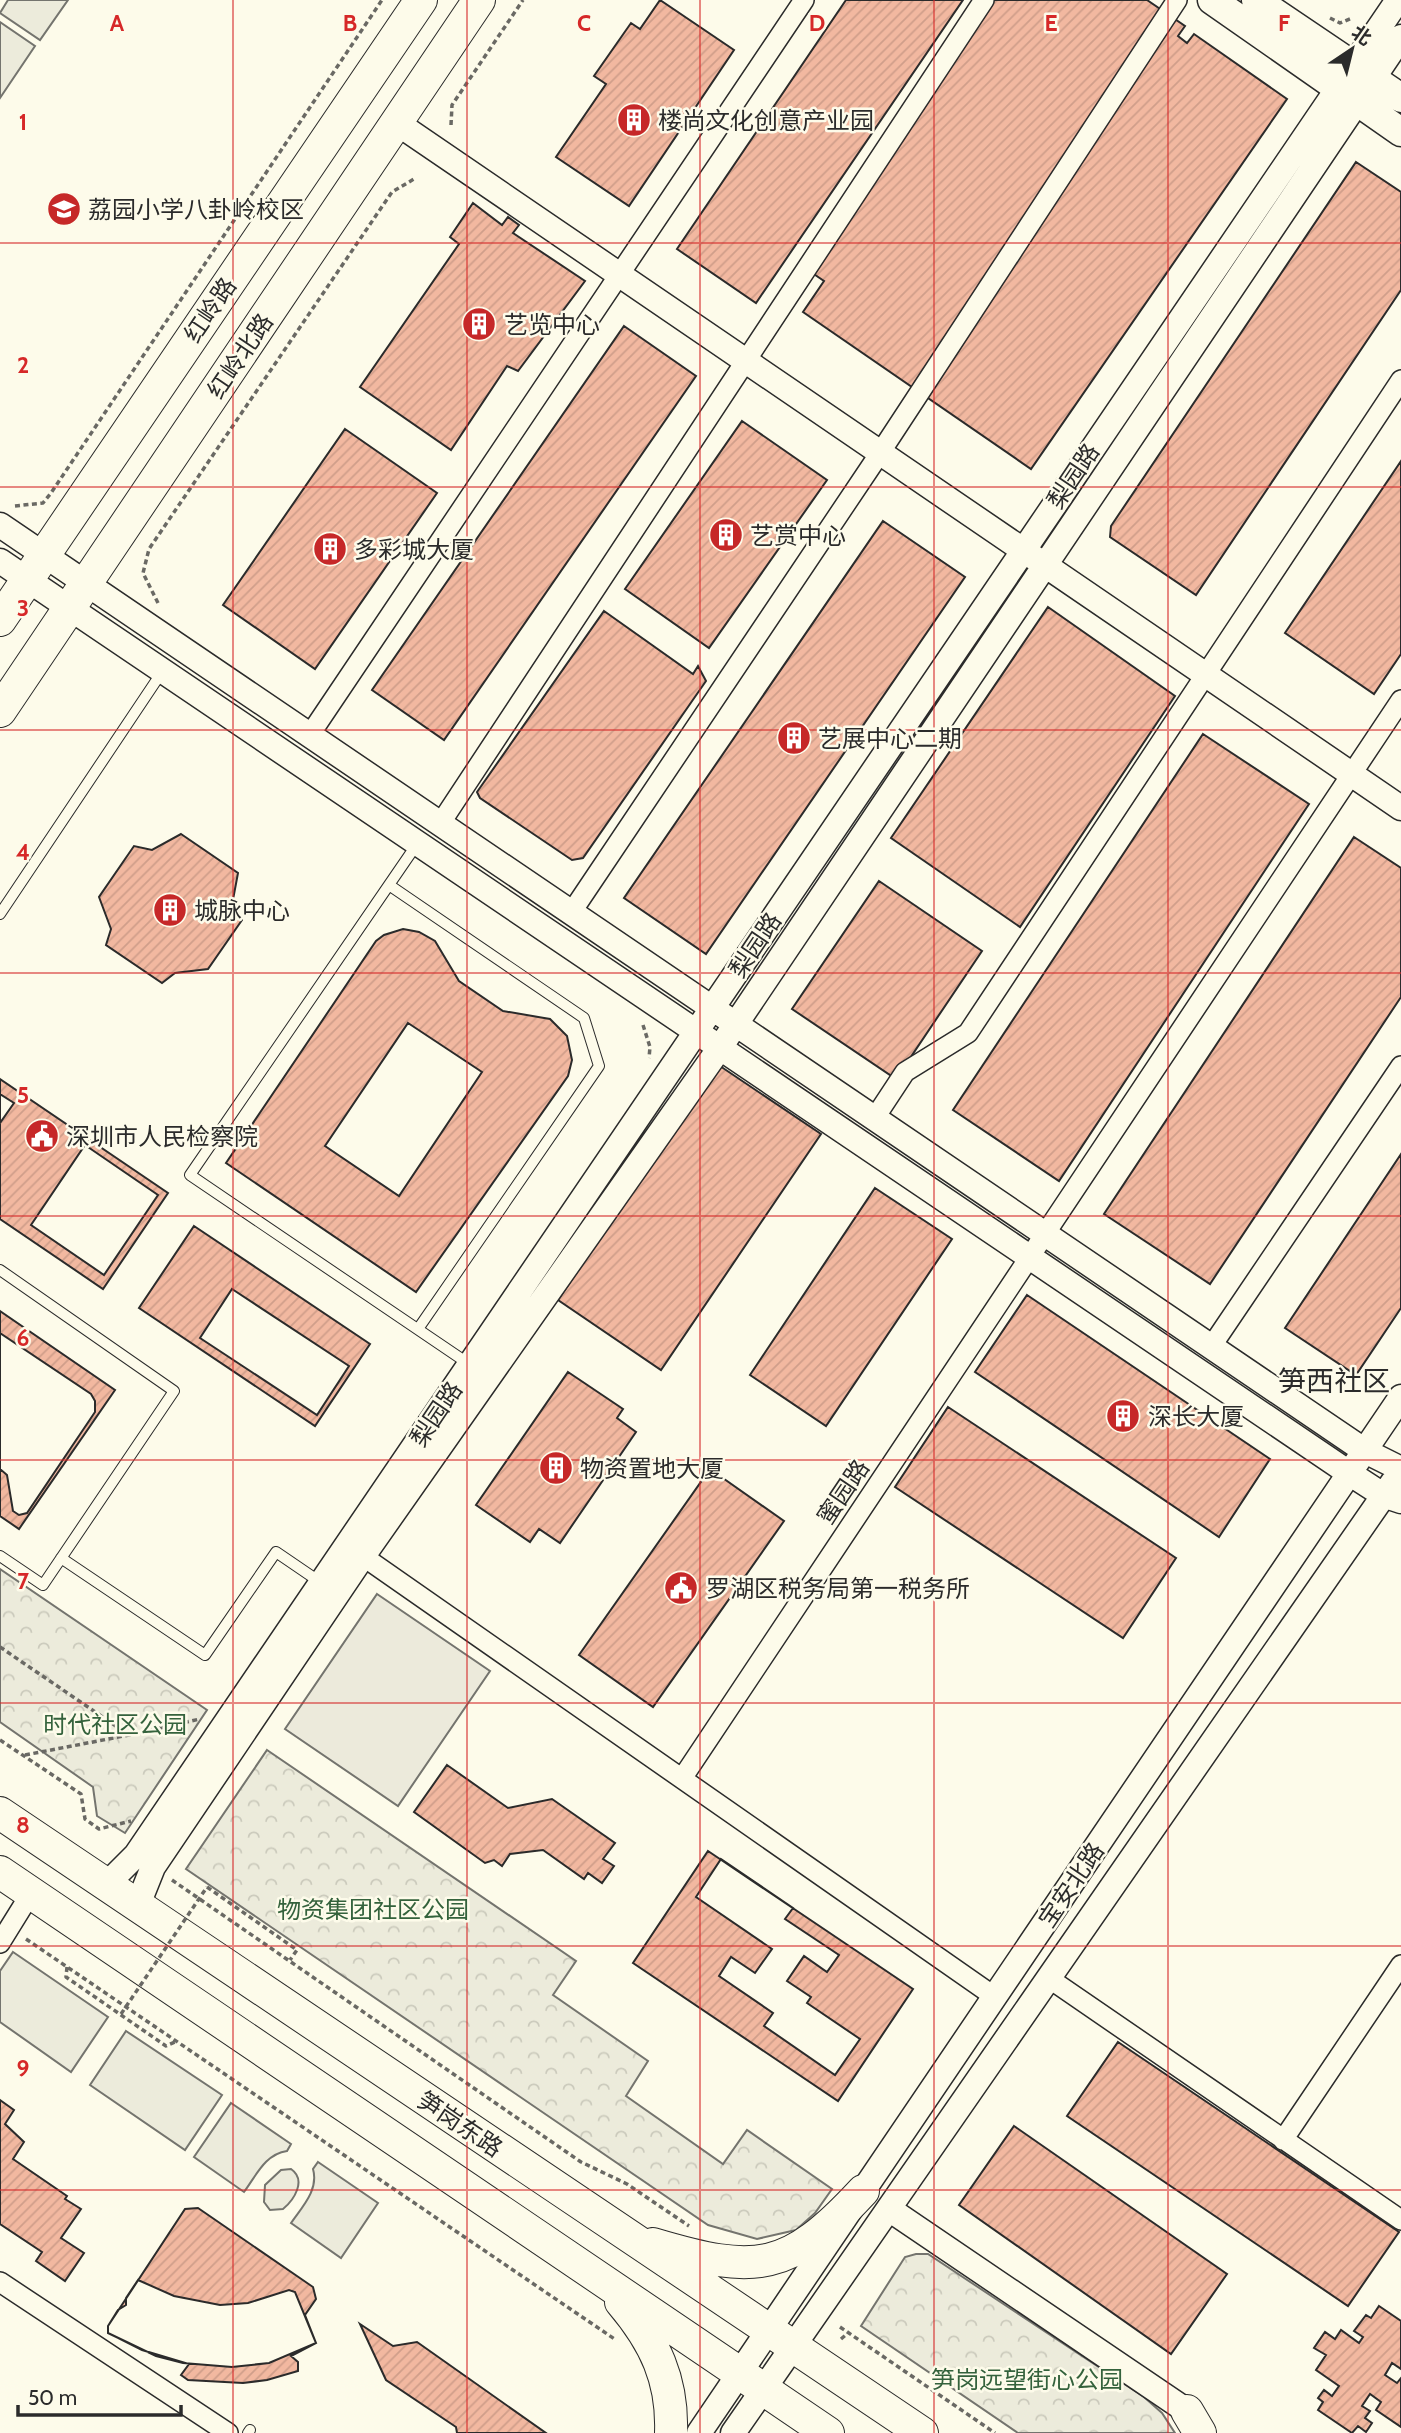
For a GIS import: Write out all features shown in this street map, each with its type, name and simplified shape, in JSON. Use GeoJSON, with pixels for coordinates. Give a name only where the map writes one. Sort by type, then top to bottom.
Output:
{"type":"FeatureCollection","features":[{"type":"Feature","properties":{"kind":"main road","name":"红岭路"},"geometry":{"type":"LineString","coordinates":[[0,620],[421,0]]}},
{"type":"Feature","properties":{"kind":"main road","name":"红岭北路"},"geometry":{"type":"LineString","coordinates":[[0,710],[479,0]]}},
{"type":"Feature","properties":{"kind":"main road"},"geometry":{"type":"LineString","coordinates":[[1212,0],[1356,84],[1401,98]]}},
{"type":"Feature","properties":{"kind":"main road"},"geometry":{"type":"LineString","coordinates":[[1256,0],[1356,84],[1401,132]]}},
{"type":"Feature","properties":{"kind":"main road","name":"笋岗东路"},"geometry":{"type":"LineString","coordinates":[[0,1813],[922,2433]]}},
{"type":"Feature","properties":{"kind":"main road","name":"笋岗东路"},"geometry":{"type":"LineString","coordinates":[[12,1883],[828,2433]]}},
{"type":"Feature","properties":{"kind":"main road"},"geometry":{"type":"LineString","coordinates":[[629,2237],[718,2260],[766,2261],[810,2243],[863,2191]]}},
{"type":"Feature","properties":{"kind":"main road"},"geometry":{"type":"LineString","coordinates":[[600,2277],[645,2331],[659,2357],[670,2398],[671,2433]]}},
{"type":"Feature","properties":{"kind":"street"},"geometry":{"type":"LineString","coordinates":[[309,736],[804,0]]}},
{"type":"Feature","properties":{"kind":"street"},"geometry":{"type":"LineString","coordinates":[[440,824],[747,363],[984,0]]}},
{"type":"Feature","properties":{"kind":"street"},"geometry":{"type":"LineString","coordinates":[[571,913],[880,453],[1177,0]]}},
{"type":"Feature","properties":{"kind":"street","name":"梨园路"},"geometry":{"type":"LineString","coordinates":[[106,1885],[136,1855],[322,1583],[355,1551],[719,1049],[1046,566],[1356,84],[1398,0]]}},
{"type":"Feature","properties":{"kind":"street","name":"梨园路"},"geometry":{"type":"LineString","coordinates":[[137,1907],[153,1867],[355,1551],[469,1364],[1023,550],[1356,84],[1401,37]]}},
{"type":"Feature","properties":{"kind":"street"},"geometry":{"type":"LineString","coordinates":[[397,123],[1401,808]]}},
{"type":"Feature","properties":{"kind":"street"},"geometry":{"type":"LineString","coordinates":[[874,1119],[905,1072],[968,1033],[1401,380]]}},
{"type":"Feature","properties":{"kind":"street"},"geometry":{"type":"LineString","coordinates":[[4,514],[36,568]]}},
{"type":"Feature","properties":{"kind":"street"},"geometry":{"type":"LineString","coordinates":[[0,561],[36,568],[309,736],[1365,1451],[1401,1469]]}},
{"type":"Feature","properties":{"kind":"street"},"geometry":{"type":"LineString","coordinates":[[78,596],[163,671],[696,1034],[1349,1473],[1392,1498]]}},
{"type":"Feature","properties":{"kind":"street","name":"蜜园路"},"geometry":{"type":"LineString","coordinates":[[683,1777],[1401,700]]}},
{"type":"Feature","properties":{"kind":"street"},"geometry":{"type":"LineString","coordinates":[[1211,1347],[1401,1066]]}},
{"type":"Feature","properties":{"kind":"street","name":"宝安北路"},"geometry":{"type":"LineString","coordinates":[[781,2339],[863,2191],[1401,1397]]}},
{"type":"Feature","properties":{"kind":"street","name":"宝安北路"},"geometry":{"type":"LineString","coordinates":[[752,2381],[781,2339],[888,2208],[1392,1498],[1401,1469]]}},
{"type":"Feature","properties":{"kind":"street"},"geometry":{"type":"LineString","coordinates":[[355,1551],[683,1777],[995,1997]]}},
{"type":"Feature","properties":{"kind":"street"},"geometry":{"type":"LineString","coordinates":[[0,1942],[12,1883]]}},
{"type":"Feature","properties":{"kind":"street"},"geometry":{"type":"LineString","coordinates":[[1283,2140],[1401,1965]]}},
{"type":"Feature","properties":{"kind":"street"},"geometry":{"type":"LineString","coordinates":[[1050,1979],[1401,2220]]}},
{"type":"Feature","properties":{"kind":"street"},"geometry":{"type":"LineString","coordinates":[[888,2208],[1193,2426],[1220,2433]]}},
{"type":"Feature","properties":{"kind":"street"},"geometry":{"type":"LineString","coordinates":[[0,2282],[89,2333],[228,2433]]}},
{"type":"Feature","properties":{"kind":"street"},"geometry":{"type":"LineString","coordinates":[[699,2433],[752,2381]]}},
{"type":"Feature","properties":{"kind":"street"},"geometry":{"type":"LineString","coordinates":[[733,2433],[752,2381]]}},
{"type":"Feature","properties":{"kind":"lane"},"geometry":{"type":"LineString","coordinates":[[0,914],[163,671]]}},
{"type":"Feature","properties":{"kind":"lane"},"geometry":{"type":"LineString","coordinates":[[417,844],[190,1175],[469,1364]]}},
{"type":"Feature","properties":{"kind":"lane"},"geometry":{"type":"LineString","coordinates":[[389,885],[584,1018],[599,1066],[418,1329]]}},
{"type":"Feature","properties":{"kind":"lane"},"geometry":{"type":"LineString","coordinates":[[0,1270],[174,1391],[43,1585],[0,1556]]}},
{"type":"Feature","properties":{"kind":"lane"},"geometry":{"type":"LineString","coordinates":[[61,1558],[205,1655],[276,1552],[322,1583]]}},
{"type":"Feature","properties":{"kind":"path"},"geometry":{"type":"LineString","coordinates":[[4,514],[43,503],[51,493],[382,0]]}},
{"type":"Feature","properties":{"kind":"path"},"geometry":{"type":"LineString","coordinates":[[451,125],[452,105],[523,0]]}},
{"type":"Feature","properties":{"kind":"path"},"geometry":{"type":"LineString","coordinates":[[1323,15],[1340,23],[1352,18]]}},
{"type":"Feature","properties":{"kind":"path"},"geometry":{"type":"LineString","coordinates":[[168,611],[157,603],[143,573],[149,549],[392,192],[414,178]]}},
{"type":"Feature","properties":{"kind":"path"},"geometry":{"type":"LineString","coordinates":[[0,1647],[129,1735]]}},
{"type":"Feature","properties":{"kind":"path"},"geometry":{"type":"LineString","coordinates":[[23,1755],[208,1717]]}},
{"type":"Feature","properties":{"kind":"path"},"geometry":{"type":"LineString","coordinates":[[0,1740],[81,1794],[85,1819],[99,1829]]}},
{"type":"Feature","properties":{"kind":"path"},"geometry":{"type":"LineString","coordinates":[[171,1878],[581,2162],[627,2184],[694,2229]]}},
{"type":"Feature","properties":{"kind":"path"},"geometry":{"type":"LineString","coordinates":[[121,2014],[207,1887],[297,1950],[290,1960]]}},
{"type":"Feature","properties":{"kind":"path"},"geometry":{"type":"LineString","coordinates":[[18,1934],[619,2342]]}},
{"type":"Feature","properties":{"kind":"path"},"geometry":{"type":"LineString","coordinates":[[67,1967],[66,1977],[166,2046],[175,2042]]}},
{"type":"Feature","properties":{"kind":"path"},"geometry":{"type":"LineString","coordinates":[[840,2327],[995,2433]]}},
{"type":"Feature","properties":{"kind":"path"},"geometry":{"type":"LineString","coordinates":[[841,2339],[848,2333]]}},
{"type":"Feature","properties":{"kind":"green space"},"geometry":{"type":"Polygon","coordinates":[[[8,0],[68,0],[40,40],[0,13],[8,0]]]}},
{"type":"Feature","properties":{"kind":"green space"},"geometry":{"type":"Polygon","coordinates":[[[0,22],[35,46],[0,98],[0,22]]]}},
{"type":"Feature","properties":{"kind":"green space","name":"时代社区公园"},"geometry":{"type":"Polygon","coordinates":[[[0,1569],[207,1710],[125,1833],[97,1816],[93,1787],[0,1722],[0,1569]]]}},
{"type":"Feature","properties":{"kind":"green space","name":"物资集团社区公园"},"geometry":{"type":"Polygon","coordinates":[[[267,1750],[576,1961],[553,1995],[648,2061],[626,2096],[723,2164],[747,2130],[832,2189],[815,2213],[796,2230],[757,2239],[708,2225],[186,1869],[267,1750]]]}},
{"type":"Feature","properties":{"kind":"green space"},"geometry":{"type":"Polygon","coordinates":[[[13,1952],[108,2017],[71,2072],[0,2022],[0,1971],[13,1952]]]}},
{"type":"Feature","properties":{"kind":"green space"},"geometry":{"type":"Polygon","coordinates":[[[126,2031],[222,2095],[185,2150],[90,2085],[126,2031]]]}},
{"type":"Feature","properties":{"kind":"green space"},"geometry":{"type":"Polygon","coordinates":[[[231,2103],[291,2144],[287,2151],[267,2161],[244,2192],[194,2157],[231,2103]]]}},
{"type":"Feature","properties":{"kind":"green space"},"geometry":{"type":"Polygon","coordinates":[[[318,2162],[378,2203],[341,2258],[291,2223],[312,2191],[313,2169],[318,2162]]]}},
{"type":"Feature","properties":{"kind":"green space"},"geometry":{"type":"Polygon","coordinates":[[[291,2169],[298,2179],[295,2195],[283,2209],[270,2210],[264,2202],[265,2185],[281,2170],[291,2169]]]}},
{"type":"Feature","properties":{"kind":"green space","name":"笋岗远望街心公园"},"geometry":{"type":"Polygon","coordinates":[[[928,2254],[1144,2397],[1162,2413],[1175,2433],[1018,2433],[861,2326],[905,2257],[928,2254]]]}},
{"type":"Feature","properties":{"kind":"shaded area"},"geometry":{"type":"Polygon","coordinates":[[[377,1594],[490,1671],[398,1806],[285,1729],[377,1594]]]}},
{"type":"Feature","properties":{"kind":"building","name":"楼尚文化创意产业园"},"geometry":{"type":"Polygon","coordinates":[[[660,0],[734,50],[629,206],[556,157],[606,84],[594,76],[631,23],[640,29],[660,0]]]}},
{"type":"Feature","properties":{"kind":"building"},"geometry":{"type":"Polygon","coordinates":[[[846,0],[963,0],[756,303],[677,249],[846,0]]]}},
{"type":"Feature","properties":{"kind":"building"},"geometry":{"type":"Polygon","coordinates":[[[985,0],[1147,0],[1185,26],[1178,36],[1187,43],[1194,34],[1287,99],[1031,469],[803,312],[824,281],[805,268],[985,0]]]}},
{"type":"Feature","properties":{"kind":"building"},"geometry":{"type":"Polygon","coordinates":[[[1356,162],[1401,192],[1401,290],[1196,595],[1110,537],[1111,526],[1356,162]]]}},
{"type":"Feature","properties":{"kind":"building","name":"艺览中心"},"geometry":{"type":"Polygon","coordinates":[[[473,203],[502,225],[508,217],[519,225],[513,233],[585,281],[518,371],[507,366],[451,450],[360,387],[459,244],[450,237],[473,203]]]}},
{"type":"Feature","properties":{"kind":"building"},"geometry":{"type":"Polygon","coordinates":[[[624,326],[696,376],[444,740],[372,690],[624,326]]]}},
{"type":"Feature","properties":{"kind":"building","name":"艺赏中心"},"geometry":{"type":"Polygon","coordinates":[[[742,421],[827,480],[709,648],[625,589],[742,421]]]}},
{"type":"Feature","properties":{"kind":"building","name":"多彩城大厦"},"geometry":{"type":"Polygon","coordinates":[[[345,429],[437,493],[315,669],[223,605],[345,429]]]}},
{"type":"Feature","properties":{"kind":"building"},"geometry":{"type":"Polygon","coordinates":[[[1401,461],[1401,654],[1374,694],[1285,633],[1401,461]]]}},
{"type":"Feature","properties":{"kind":"building","name":"艺展中心二期"},"geometry":{"type":"Polygon","coordinates":[[[883,521],[965,577],[706,954],[624,898],[883,521]]]}},
{"type":"Feature","properties":{"kind":"building"},"geometry":{"type":"Polygon","coordinates":[[[1048,607],[1175,696],[1020,927],[891,838],[1048,607]]]}},
{"type":"Feature","properties":{"kind":"building"},"geometry":{"type":"Polygon","coordinates":[[[604,611],[693,674],[698,666],[706,681],[583,858],[572,860],[480,798],[477,792],[604,611]]]}},
{"type":"Feature","properties":{"kind":"building"},"geometry":{"type":"Polygon","coordinates":[[[1203,734],[1309,804],[1059,1181],[953,1110],[1203,734]]]}},
{"type":"Feature","properties":{"kind":"building","name":"城脉中心"},"geometry":{"type":"Polygon","coordinates":[[[181,834],[238,873],[232,905],[242,920],[208,969],[175,973],[162,983],[106,945],[111,929],[99,897],[134,846],[152,850],[181,834]]]}},
{"type":"Feature","properties":{"kind":"building"},"geometry":{"type":"Polygon","coordinates":[[[1354,837],[1401,868],[1401,997],[1210,1284],[1104,1214],[1354,837]]]}},
{"type":"Feature","properties":{"kind":"building"},"geometry":{"type":"Polygon","coordinates":[[[879,881],[982,951],[896,1079],[792,1009],[879,881]]]}},
{"type":"Feature","properties":{"kind":"building"},"geometry":{"type":"Polygon","coordinates":[[[403,929],[419,932],[435,941],[459,981],[503,1011],[550,1019],[567,1036],[572,1060],[568,1076],[416,1292],[226,1163],[376,941],[384,935],[403,929]],[[408,1023],[325,1146],[399,1196],[482,1072],[408,1023]]]}},
{"type":"Feature","properties":{"kind":"building"},"geometry":{"type":"Polygon","coordinates":[[[717,1064],[821,1134],[661,1370],[558,1300],[717,1064]]]}},
{"type":"Feature","properties":{"kind":"building","name":"深圳市人民检察院"},"geometry":{"type":"Polygon","coordinates":[[[0,1079],[168,1193],[103,1289],[0,1219],[0,1079]]]}},
{"type":"Feature","properties":{"kind":"building"},"geometry":{"type":"Polygon","coordinates":[[[0,1094],[14,1103],[0,1123],[0,1094]]]}},
{"type":"Feature","properties":{"kind":"building"},"geometry":{"type":"Polygon","coordinates":[[[85,1145],[158,1195],[104,1275],[31,1225],[85,1145]]]}},
{"type":"Feature","properties":{"kind":"building"},"geometry":{"type":"Polygon","coordinates":[[[1401,1154],[1401,1308],[1356,1375],[1285,1328],[1401,1154]]]}},
{"type":"Feature","properties":{"kind":"building"},"geometry":{"type":"Polygon","coordinates":[[[875,1188],[952,1239],[826,1426],[750,1375],[875,1188]]]}},
{"type":"Feature","properties":{"kind":"building"},"geometry":{"type":"Polygon","coordinates":[[[194,1226],[370,1344],[315,1426],[139,1308],[194,1226]]]}},
{"type":"Feature","properties":{"kind":"building"},"geometry":{"type":"Polygon","coordinates":[[[232,1289],[349,1366],[317,1415],[200,1338],[232,1289]]]}},
{"type":"Feature","properties":{"kind":"building","name":"深长大厦"},"geometry":{"type":"Polygon","coordinates":[[[1027,1295],[1270,1459],[1219,1537],[975,1372],[1027,1295]]]}},
{"type":"Feature","properties":{"kind":"building"},"geometry":{"type":"Polygon","coordinates":[[[0,1311],[115,1390],[19,1529],[0,1516],[0,1311]]]}},
{"type":"Feature","properties":{"kind":"building"},"geometry":{"type":"Polygon","coordinates":[[[0,1333],[91,1394],[95,1401],[95,1412],[27,1513],[19,1515],[13,1511],[7,1475],[0,1469],[0,1333]]]}},
{"type":"Feature","properties":{"kind":"building","name":"物资置地大厦"},"geometry":{"type":"Polygon","coordinates":[[[568,1372],[623,1409],[617,1418],[636,1432],[560,1543],[539,1529],[530,1542],[476,1505],[568,1372]]]}},
{"type":"Feature","properties":{"kind":"building"},"geometry":{"type":"Polygon","coordinates":[[[948,1407],[1176,1558],[1123,1638],[895,1487],[948,1407]]]}},
{"type":"Feature","properties":{"kind":"building","name":"罗湖区税务局第一税务所"},"geometry":{"type":"Polygon","coordinates":[[[710,1469],[784,1521],[653,1707],[579,1655],[710,1469]]]}},
{"type":"Feature","properties":{"kind":"building"},"geometry":{"type":"Polygon","coordinates":[[[447,1765],[508,1808],[552,1799],[615,1843],[603,1859],[614,1866],[602,1883],[588,1873],[584,1879],[543,1850],[510,1854],[502,1866],[494,1860],[485,1863],[414,1812],[447,1765]]]}},
{"type":"Feature","properties":{"kind":"building"},"geometry":{"type":"Polygon","coordinates":[[[708,1851],[913,1989],[838,2101],[633,1963],[708,1851]]]}},
{"type":"Feature","properties":{"kind":"building"},"geometry":{"type":"Polygon","coordinates":[[[721,1859],[793,1908],[785,1919],[839,1955],[827,1972],[804,1956],[787,1981],[811,1997],[807,2003],[860,2039],[835,2075],[764,2026],[773,2013],[719,1976],[731,1957],[755,1973],[772,1949],[696,1897],[721,1859]]]}},
{"type":"Feature","properties":{"kind":"building"},"geometry":{"type":"Polygon","coordinates":[[[1118,2042],[1399,2232],[1348,2306],[1067,2116],[1118,2042]]]}},
{"type":"Feature","properties":{"kind":"building"},"geometry":{"type":"Polygon","coordinates":[[[0,2100],[14,2110],[5,2124],[24,2142],[13,2159],[67,2196],[65,2199],[81,2209],[61,2238],[84,2253],[65,2281],[36,2261],[42,2252],[0,2224],[0,2100]]]}},
{"type":"Feature","properties":{"kind":"building"},"geometry":{"type":"Polygon","coordinates":[[[1014,2126],[1227,2274],[1171,2354],[959,2205],[1014,2126]]]}},
{"type":"Feature","properties":{"kind":"building"},"geometry":{"type":"Polygon","coordinates":[[[198,2208],[313,2287],[316,2299],[305,2315],[316,2343],[291,2356],[298,2362],[298,2371],[267,2380],[243,2383],[188,2380],[181,2375],[189,2364],[142,2350],[108,2333],[108,2326],[185,2209],[198,2208]]]}},
{"type":"Feature","properties":{"kind":"building"},"geometry":{"type":"Polygon","coordinates":[[[138,2280],[174,2296],[220,2305],[248,2303],[289,2290],[295,2292],[316,2343],[269,2363],[232,2367],[183,2363],[156,2356],[108,2333],[108,2326],[118,2310],[126,2305],[126,2298],[138,2280]]]}},
{"type":"Feature","properties":{"kind":"building"},"geometry":{"type":"Polygon","coordinates":[[[1379,2306],[1401,2321],[1401,2369],[1392,2363],[1385,2375],[1397,2383],[1401,2378],[1401,2427],[1376,2410],[1381,2402],[1370,2394],[1362,2406],[1370,2411],[1365,2418],[1372,2423],[1366,2432],[1358,2426],[1352,2433],[1318,2410],[1323,2402],[1318,2398],[1324,2390],[1332,2396],[1339,2386],[1316,2370],[1326,2355],[1314,2348],[1325,2332],[1335,2339],[1341,2330],[1359,2343],[1363,2337],[1354,2331],[1366,2315],[1371,2318],[1379,2306]]]}},
{"type":"Feature","properties":{"kind":"building"},"geometry":{"type":"Polygon","coordinates":[[[360,2324],[393,2346],[417,2342],[546,2433],[457,2433],[456,2427],[386,2380],[360,2324]]]}},
{"type":"Feature","properties":{"kind":"place","name":"楼尚文化创意产业园"},"geometry":{"type":"Point","coordinates":[634,120]}},
{"type":"Feature","properties":{"kind":"place","name":"荔园小学八卦岭校区"},"geometry":{"type":"Point","coordinates":[64,209]}},
{"type":"Feature","properties":{"kind":"place","name":"艺览中心"},"geometry":{"type":"Point","coordinates":[479,324]}},
{"type":"Feature","properties":{"kind":"place","name":"艺赏中心"},"geometry":{"type":"Point","coordinates":[726,535]}},
{"type":"Feature","properties":{"kind":"place","name":"多彩城大厦"},"geometry":{"type":"Point","coordinates":[330,549]}},
{"type":"Feature","properties":{"kind":"place","name":"艺展中心二期"},"geometry":{"type":"Point","coordinates":[794,738]}},
{"type":"Feature","properties":{"kind":"place","name":"城脉中心"},"geometry":{"type":"Point","coordinates":[170,910]}},
{"type":"Feature","properties":{"kind":"place","name":"深圳市人民检察院"},"geometry":{"type":"Point","coordinates":[42,1136]}},
{"type":"Feature","properties":{"kind":"place","name":"深长大厦"},"geometry":{"type":"Point","coordinates":[1123,1416]}},
{"type":"Feature","properties":{"kind":"place","name":"物资置地大厦"},"geometry":{"type":"Point","coordinates":[556,1468]}},
{"type":"Feature","properties":{"kind":"place","name":"罗湖区税务局第一税务所"},"geometry":{"type":"Point","coordinates":[681,1588]}},
{"type":"Feature","properties":{"kind":"district","name":"笋西社区"},"geometry":{"type":"Point","coordinates":[1334,1381]}}]}
